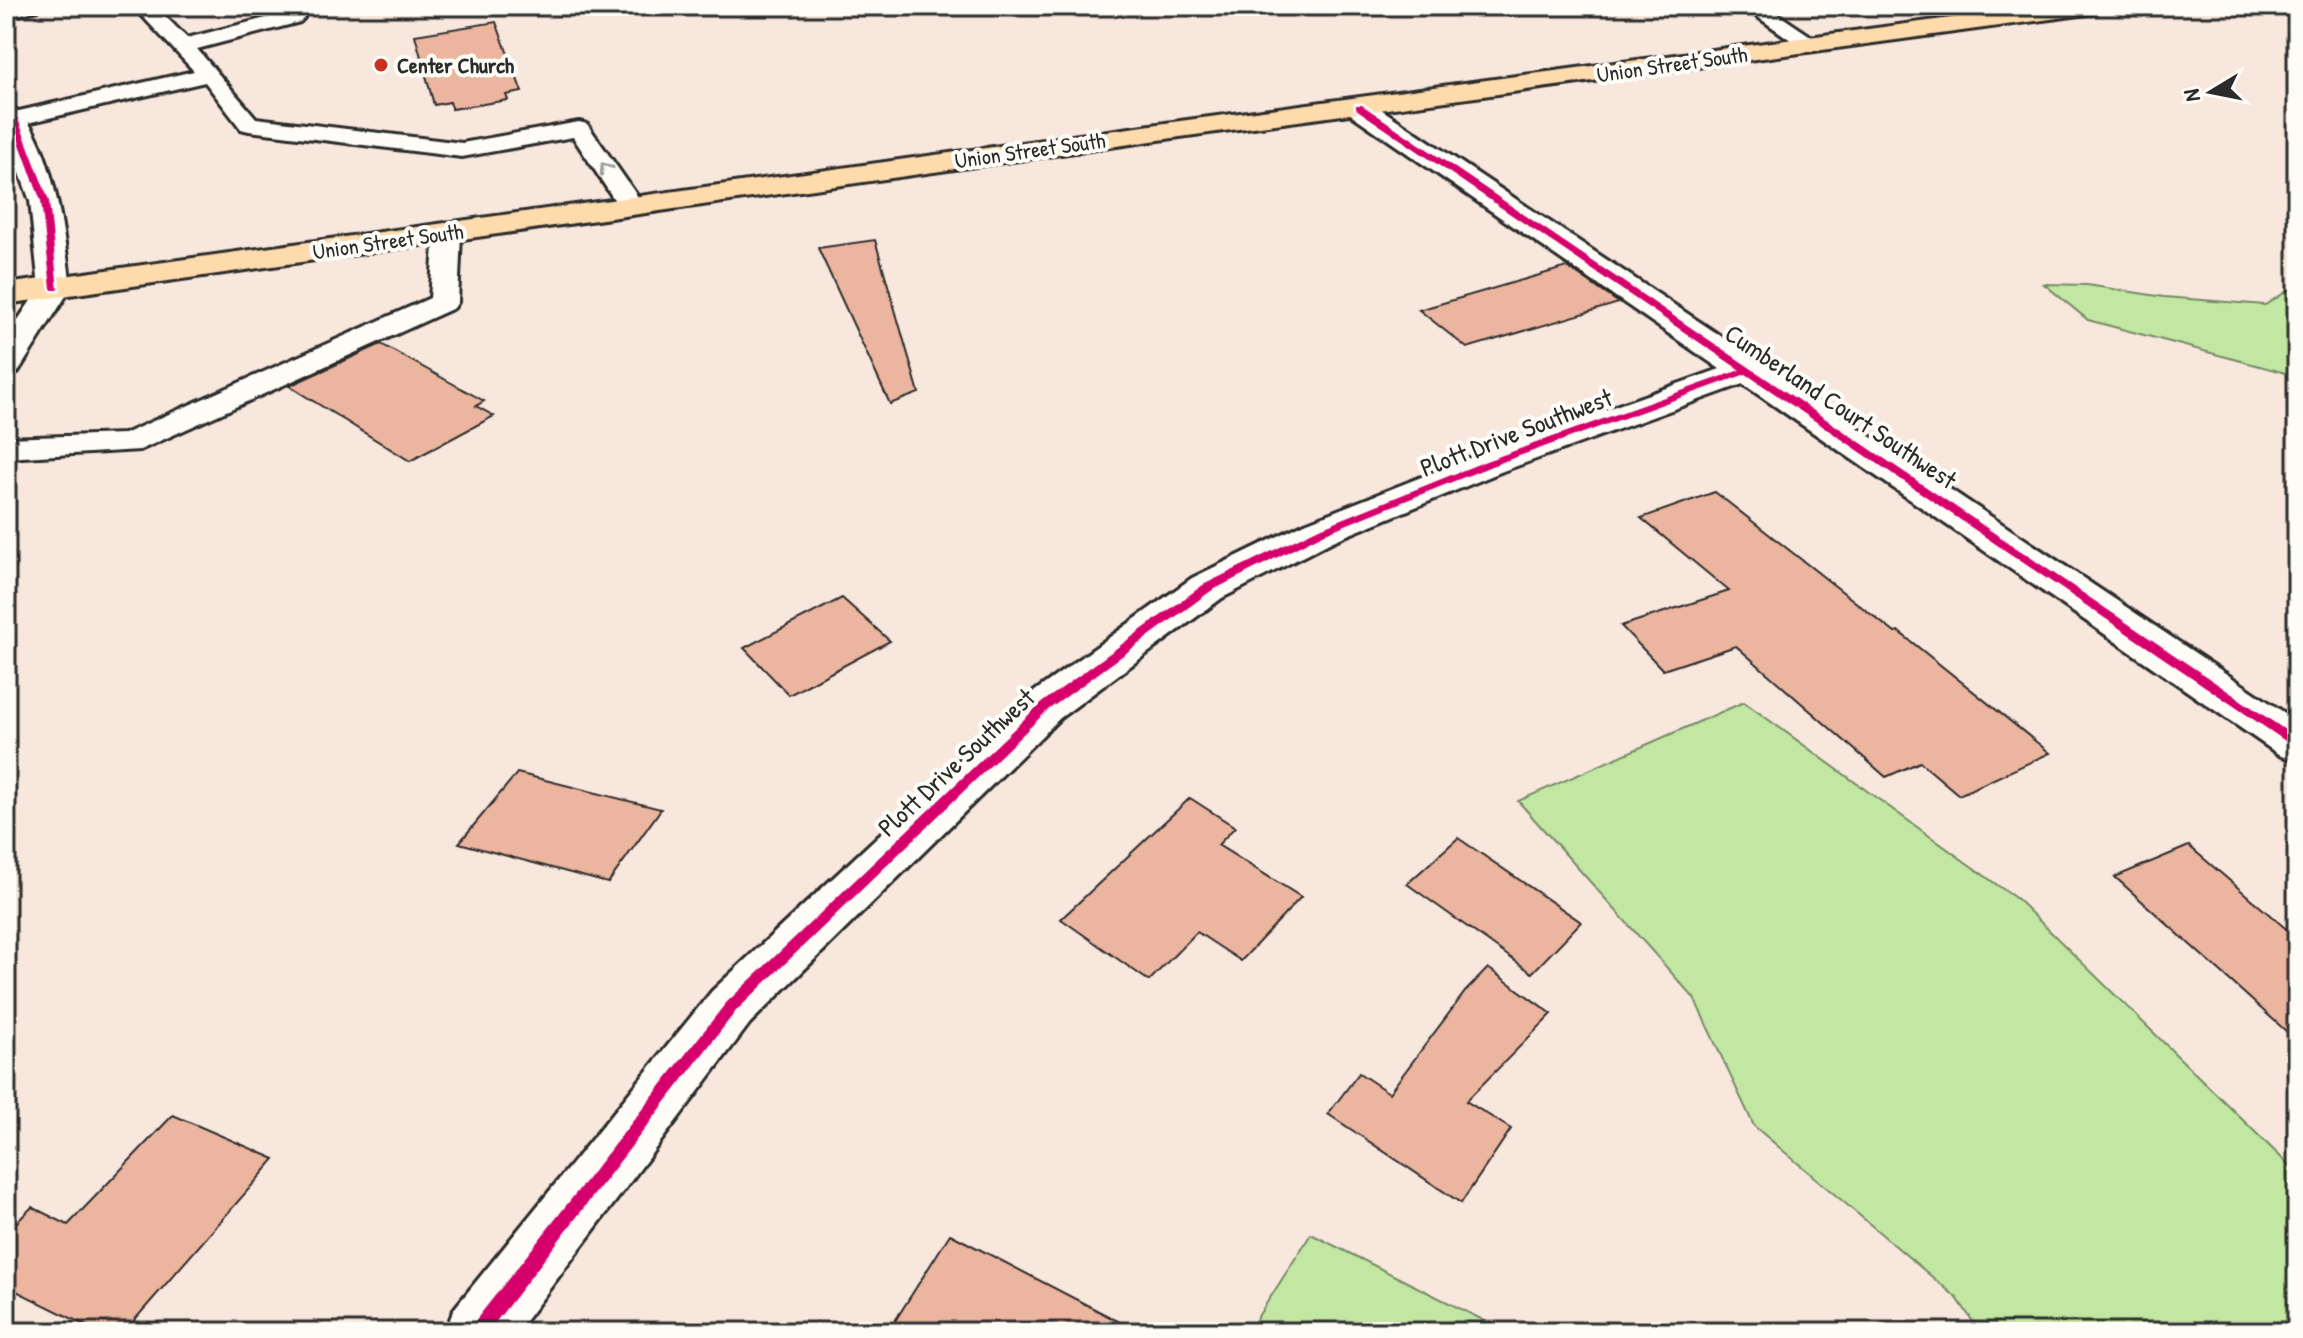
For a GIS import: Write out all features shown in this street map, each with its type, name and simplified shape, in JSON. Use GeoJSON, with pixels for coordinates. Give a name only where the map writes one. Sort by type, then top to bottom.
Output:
{"type":"FeatureCollection","features":[{"type":"Feature","properties":{"kind":"main road","name":"Union Street South"},"geometry":{"type":"LineString","coordinates":[[6,294],[2095,6]]}},
{"type":"Feature","properties":{"kind":"street","name":"Cumberland Court Southwest"},"geometry":{"type":"LineString","coordinates":[[1359,107],[2297,744]]}},
{"type":"Feature","properties":{"kind":"street"},"geometry":{"type":"LineString","coordinates":[[6,365],[55,288],[45,201],[10,116]]}},
{"type":"Feature","properties":{"kind":"street","name":"Plott Drive Southwest"},"geometry":{"type":"LineString","coordinates":[[477,1332],[731,1007],[1044,707],[1207,588],[1319,532],[1490,463],[1749,370]]}},
{"type":"Feature","properties":{"kind":"lane"},"geometry":{"type":"LineString","coordinates":[[6,12],[31,6]]}},
{"type":"Feature","properties":{"kind":"lane"},"geometry":{"type":"LineString","coordinates":[[143,6],[210,74],[249,124],[462,150],[579,129],[632,207]]}},
{"type":"Feature","properties":{"kind":"lane"},"geometry":{"type":"LineString","coordinates":[[182,46],[293,18],[280,6]]}},
{"type":"Feature","properties":{"kind":"lane"},"geometry":{"type":"LineString","coordinates":[[1752,6],[1813,45]]}},
{"type":"Feature","properties":{"kind":"lane"},"geometry":{"type":"LineString","coordinates":[[10,116],[210,74]]}},
{"type":"Feature","properties":{"kind":"lane"},"geometry":{"type":"LineString","coordinates":[[6,448],[129,443],[444,302],[448,233]]}},
{"type":"Feature","properties":{"kind":"green space"},"geometry":{"type":"Polygon","coordinates":[[[2044,284],[2087,285],[2164,297],[2265,305],[2297,285],[2297,376],[2088,320],[2044,284]]]}},
{"type":"Feature","properties":{"kind":"green space"},"geometry":{"type":"Polygon","coordinates":[[[1744,702],[2018,900],[2297,1173],[2297,1332],[1980,1332],[1957,1298],[1754,1126],[1694,998],[1518,801],[1744,702]]]}},
{"type":"Feature","properties":{"kind":"green space"},"geometry":{"type":"Polygon","coordinates":[[[1311,1234],[1507,1332],[1248,1332],[1311,1234]]]}},
{"type":"Feature","properties":{"kind":"building"},"geometry":{"type":"Polygon","coordinates":[[[496,22],[522,92],[506,95],[508,100],[452,109],[450,102],[434,105],[415,35],[496,22]]]}},
{"type":"Feature","properties":{"kind":"building"},"geometry":{"type":"Polygon","coordinates":[[[875,240],[919,393],[890,404],[818,248],[875,240]]]}},
{"type":"Feature","properties":{"kind":"building"},"geometry":{"type":"Polygon","coordinates":[[[1567,267],[1619,303],[1467,348],[1419,310],[1567,267]]]}},
{"type":"Feature","properties":{"kind":"building"},"geometry":{"type":"Polygon","coordinates":[[[381,344],[484,401],[476,406],[494,416],[410,461],[289,386],[381,344]]]}},
{"type":"Feature","properties":{"kind":"building"},"geometry":{"type":"Polygon","coordinates":[[[1715,492],[1895,633],[1898,631],[2050,753],[1959,795],[1920,762],[1886,777],[1736,646],[1663,670],[1621,626],[1729,591],[1641,518],[1715,492]]]}},
{"type":"Feature","properties":{"kind":"building"},"geometry":{"type":"Polygon","coordinates":[[[842,598],[890,641],[789,695],[744,648],[842,598]]]}},
{"type":"Feature","properties":{"kind":"building"},"geometry":{"type":"Polygon","coordinates":[[[517,773],[661,809],[608,883],[459,843],[517,773]]]}},
{"type":"Feature","properties":{"kind":"building"},"geometry":{"type":"Polygon","coordinates":[[[1190,798],[1235,827],[1218,845],[1301,897],[1241,961],[1197,932],[1149,981],[1061,919],[1190,798]]]}},
{"type":"Feature","properties":{"kind":"building"},"geometry":{"type":"Polygon","coordinates":[[[1458,838],[1581,922],[1532,973],[1407,884],[1458,838]]]}},
{"type":"Feature","properties":{"kind":"building"},"geometry":{"type":"Polygon","coordinates":[[[2189,846],[2297,938],[2297,1041],[2115,877],[2189,846]]]}},
{"type":"Feature","properties":{"kind":"building"},"geometry":{"type":"Polygon","coordinates":[[[1488,968],[1552,1014],[1466,1101],[1511,1129],[1461,1203],[1328,1114],[1359,1073],[1389,1093],[1465,992],[1488,968]]]}},
{"type":"Feature","properties":{"kind":"building"},"geometry":{"type":"Polygon","coordinates":[[[173,1115],[275,1159],[124,1332],[99,1332],[6,1286],[6,1233],[32,1207],[68,1225],[173,1115]]]}},
{"type":"Feature","properties":{"kind":"building"},"geometry":{"type":"Polygon","coordinates":[[[950,1234],[1139,1332],[888,1332],[950,1234]]]}},
{"type":"Feature","properties":{"kind":"cycle path"},"geometry":{"type":"LineString","coordinates":[[1359,107],[2297,744]]}},
{"type":"Feature","properties":{"kind":"cycle path"},"geometry":{"type":"LineString","coordinates":[[6,113],[14,119],[45,201],[55,288]]}},
{"type":"Feature","properties":{"kind":"cycle path"},"geometry":{"type":"LineString","coordinates":[[477,1332],[731,1007],[1044,707],[1207,588],[1319,532],[1490,463],[1749,370]]}},
{"type":"Feature","properties":{"kind":"place","name":"Center Church"},"geometry":{"type":"Point","coordinates":[381,65]}}]}
